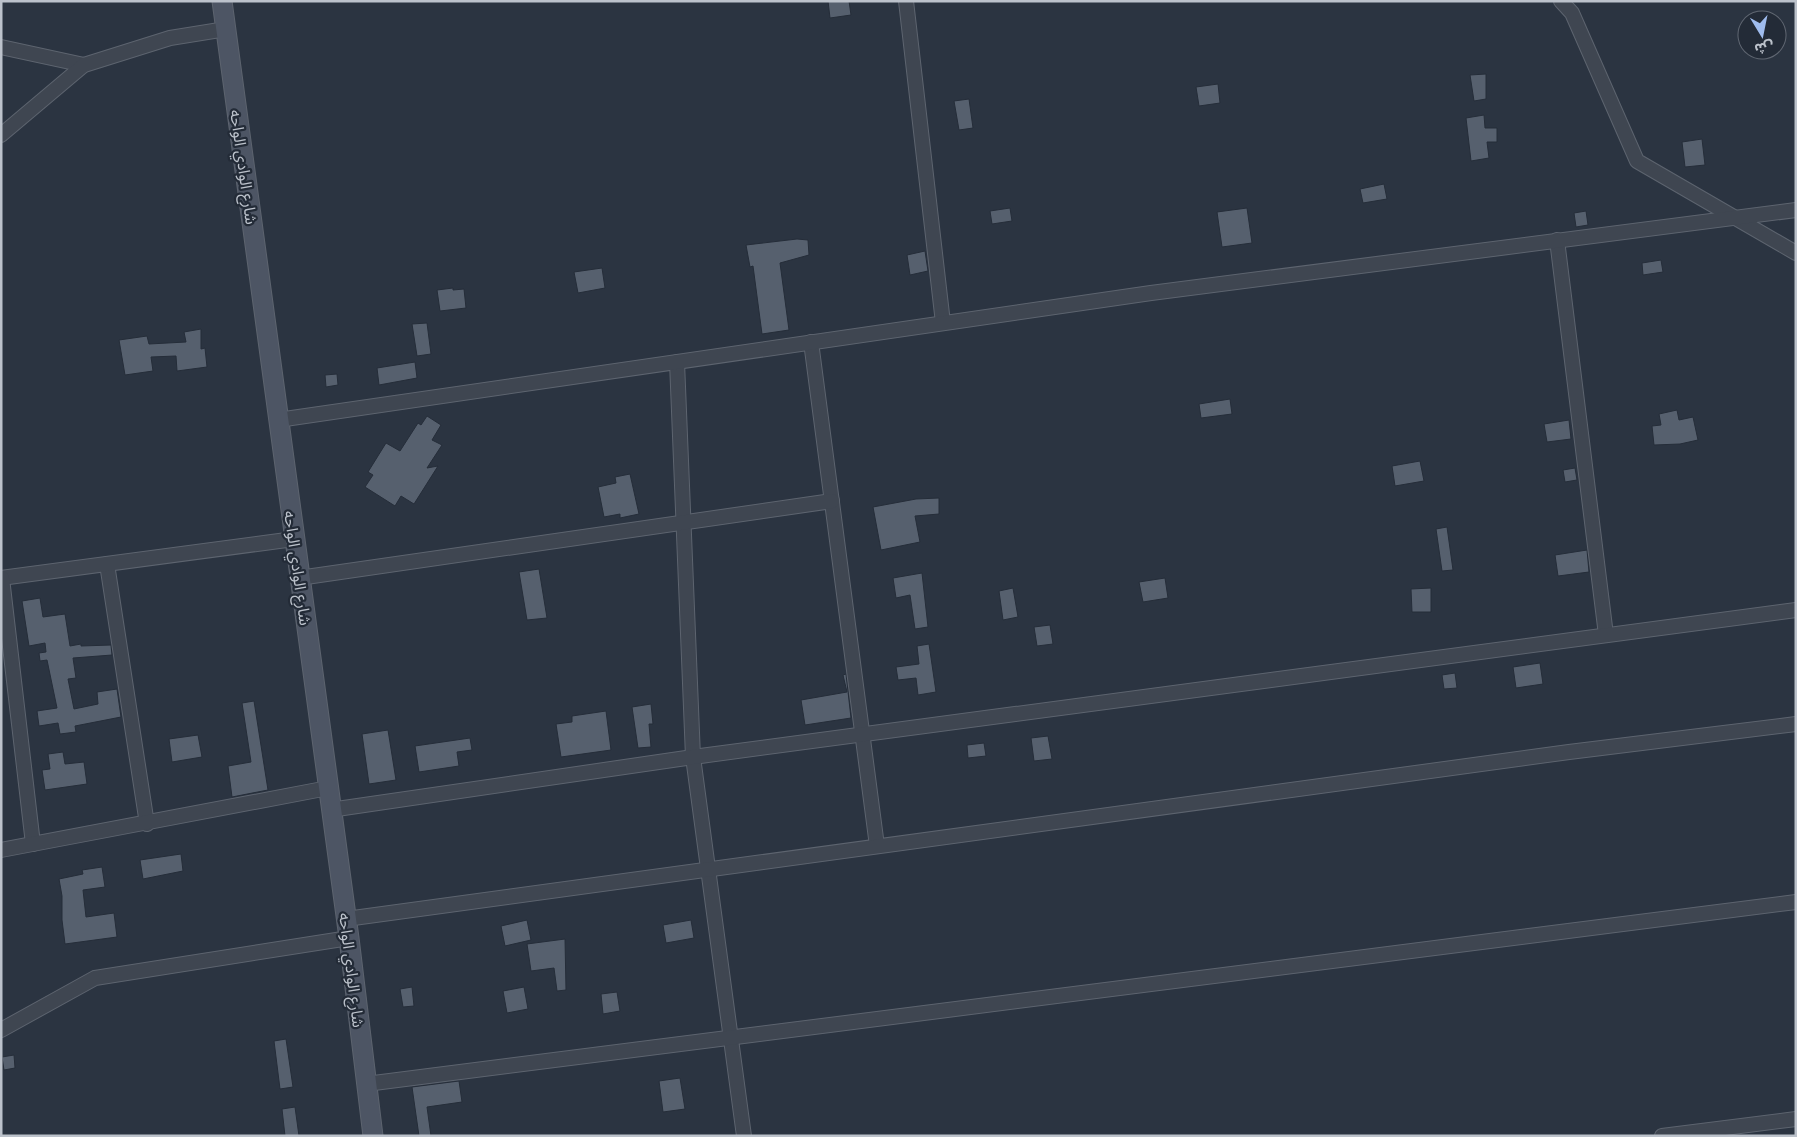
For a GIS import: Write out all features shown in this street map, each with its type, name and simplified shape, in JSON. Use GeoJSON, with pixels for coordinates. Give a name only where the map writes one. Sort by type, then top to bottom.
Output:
{"type":"FeatureCollection","features":[{"type":"Feature","properties":{"kind":"main road","name":"شارع الوادي الواحه"},"geometry":{"type":"LineString","coordinates":[[222,1],[330,810],[349,938],[373,1136]]}},
{"type":"Feature","properties":{"kind":"street"},"geometry":{"type":"LineString","coordinates":[[906,1],[943,323]]}},
{"type":"Feature","properties":{"kind":"street"},"geometry":{"type":"LineString","coordinates":[[1562,1],[1572,13],[1637,161],[1737,217],[1796,253]]}},
{"type":"Feature","properties":{"kind":"street"},"geometry":{"type":"LineString","coordinates":[[1,134],[84,65],[170,38],[226,29]]}},
{"type":"Feature","properties":{"kind":"street"},"geometry":{"type":"LineString","coordinates":[[1,47],[84,65]]}},
{"type":"Feature","properties":{"kind":"street"},"geometry":{"type":"LineString","coordinates":[[278,420],[1151,293],[1796,210]]}},
{"type":"Feature","properties":{"kind":"street"},"geometry":{"type":"LineString","coordinates":[[1557,240],[1606,635]]}},
{"type":"Feature","properties":{"kind":"street"},"geometry":{"type":"LineString","coordinates":[[811,342],[877,846]]}},
{"type":"Feature","properties":{"kind":"street"},"geometry":{"type":"LineString","coordinates":[[677,362],[693,757],[744,1136]]}},
{"type":"Feature","properties":{"kind":"street"},"geometry":{"type":"LineString","coordinates":[[299,578],[832,501]]}},
{"type":"Feature","properties":{"kind":"street"},"geometry":{"type":"LineString","coordinates":[[34,844],[2,578],[294,538]]}},
{"type":"Feature","properties":{"kind":"street"},"geometry":{"type":"LineString","coordinates":[[107,564],[147,824]]}},
{"type":"Feature","properties":{"kind":"street"},"geometry":{"type":"LineString","coordinates":[[330,810],[693,757],[1796,610]]}},
{"type":"Feature","properties":{"kind":"street"},"geometry":{"type":"LineString","coordinates":[[346,919],[1569,752],[1796,724]]}},
{"type":"Feature","properties":{"kind":"street"},"geometry":{"type":"LineString","coordinates":[[1,850],[147,824],[328,788]]}},
{"type":"Feature","properties":{"kind":"street"},"geometry":{"type":"LineString","coordinates":[[366,1084],[1796,902]]}},
{"type":"Feature","properties":{"kind":"street"},"geometry":{"type":"LineString","coordinates":[[1,1030],[94,978],[349,938]]}},
{"type":"Feature","properties":{"kind":"street"},"geometry":{"type":"LineString","coordinates":[[1662,1136],[1796,1119]]}},
{"type":"Feature","properties":{"kind":"building"},"geometry":{"type":"Polygon","coordinates":[[[828,1],[849,1],[851,15],[830,18],[828,1]]]}},
{"type":"Feature","properties":{"kind":"building"},"geometry":{"type":"Polygon","coordinates":[[[1486,74],[1486,99],[1474,101],[1470,75],[1486,74]]]}},
{"type":"Feature","properties":{"kind":"building"},"geometry":{"type":"Polygon","coordinates":[[[1218,84],[1220,103],[1199,106],[1196,87],[1218,84]]]}},
{"type":"Feature","properties":{"kind":"building"},"geometry":{"type":"Polygon","coordinates":[[[969,99],[973,128],[959,130],[954,101],[969,99]]]}},
{"type":"Feature","properties":{"kind":"building"},"geometry":{"type":"Polygon","coordinates":[[[1484,115],[1485,128],[1497,128],[1497,142],[1487,142],[1489,158],[1471,161],[1466,118],[1484,115]]]}},
{"type":"Feature","properties":{"kind":"building"},"geometry":{"type":"Polygon","coordinates":[[[1702,139],[1705,165],[1685,167],[1682,142],[1702,139]]]}},
{"type":"Feature","properties":{"kind":"building"},"geometry":{"type":"Polygon","coordinates":[[[1384,184],[1387,199],[1363,203],[1360,189],[1384,184]]]}},
{"type":"Feature","properties":{"kind":"building"},"geometry":{"type":"Polygon","coordinates":[[[1010,208],[1012,221],[992,224],[990,211],[1010,208]]]}},
{"type":"Feature","properties":{"kind":"building"},"geometry":{"type":"Polygon","coordinates":[[[1247,208],[1252,243],[1222,247],[1217,212],[1247,208]]]}},
{"type":"Feature","properties":{"kind":"building"},"geometry":{"type":"Polygon","coordinates":[[[1586,211],[1588,225],[1576,227],[1574,213],[1586,211]]]}},
{"type":"Feature","properties":{"kind":"building"},"geometry":{"type":"Polygon","coordinates":[[[797,239],[808,240],[809,255],[780,263],[789,330],[762,334],[753,266],[750,267],[746,245],[797,239]]]}},
{"type":"Feature","properties":{"kind":"building"},"geometry":{"type":"Polygon","coordinates":[[[925,251],[928,271],[910,275],[907,255],[925,251]]]}},
{"type":"Feature","properties":{"kind":"building"},"geometry":{"type":"Polygon","coordinates":[[[1661,260],[1663,272],[1643,275],[1642,263],[1661,260]]]}},
{"type":"Feature","properties":{"kind":"building"},"geometry":{"type":"Polygon","coordinates":[[[602,268],[605,288],[578,293],[574,272],[602,268]]]}},
{"type":"Feature","properties":{"kind":"building"},"geometry":{"type":"Polygon","coordinates":[[[453,288],[453,290],[464,289],[466,308],[440,311],[437,290],[453,288]]]}},
{"type":"Feature","properties":{"kind":"building"},"geometry":{"type":"Polygon","coordinates":[[[427,323],[431,354],[417,356],[412,324],[427,323]]]}},
{"type":"Feature","properties":{"kind":"building"},"geometry":{"type":"Polygon","coordinates":[[[201,329],[201,349],[205,348],[207,367],[177,371],[176,356],[151,357],[153,371],[125,375],[119,340],[147,336],[149,344],[186,342],[184,332],[201,329]]]}},
{"type":"Feature","properties":{"kind":"building"},"geometry":{"type":"Polygon","coordinates":[[[415,362],[417,378],[379,385],[377,368],[415,362]]]}},
{"type":"Feature","properties":{"kind":"building"},"geometry":{"type":"Polygon","coordinates":[[[337,374],[338,385],[326,387],[325,375],[337,374]]]}},
{"type":"Feature","properties":{"kind":"building"},"geometry":{"type":"Polygon","coordinates":[[[1230,399],[1232,414],[1201,418],[1199,404],[1230,399]]]}},
{"type":"Feature","properties":{"kind":"building"},"geometry":{"type":"Polygon","coordinates":[[[1677,410],[1679,420],[1693,417],[1698,440],[1680,444],[1654,445],[1652,426],[1661,425],[1659,414],[1677,410]]]}},
{"type":"Feature","properties":{"kind":"building"},"geometry":{"type":"Polygon","coordinates":[[[427,416],[441,425],[432,440],[442,445],[427,468],[438,466],[414,504],[401,496],[395,506],[365,487],[373,475],[368,472],[386,443],[400,451],[418,423],[421,425],[427,416]]]}},
{"type":"Feature","properties":{"kind":"building"},"geometry":{"type":"Polygon","coordinates":[[[1569,420],[1571,439],[1547,442],[1544,424],[1569,420]]]}},
{"type":"Feature","properties":{"kind":"building"},"geometry":{"type":"Polygon","coordinates":[[[1420,461],[1424,481],[1395,486],[1392,466],[1420,461]]]}},
{"type":"Feature","properties":{"kind":"building"},"geometry":{"type":"Polygon","coordinates":[[[1575,468],[1577,480],[1565,482],[1563,470],[1575,468]]]}},
{"type":"Feature","properties":{"kind":"building"},"geometry":{"type":"Polygon","coordinates":[[[630,474],[639,514],[620,518],[620,514],[604,517],[598,487],[616,483],[615,477],[630,474]]]}},
{"type":"Feature","properties":{"kind":"building"},"geometry":{"type":"Polygon","coordinates":[[[939,498],[939,514],[915,516],[920,542],[881,550],[873,507],[916,499],[939,498]]]}},
{"type":"Feature","properties":{"kind":"building"},"geometry":{"type":"Polygon","coordinates":[[[1447,527],[1453,570],[1442,571],[1436,529],[1447,527]]]}},
{"type":"Feature","properties":{"kind":"building"},"geometry":{"type":"Polygon","coordinates":[[[1587,550],[1589,572],[1558,576],[1555,555],[1587,550]]]}},
{"type":"Feature","properties":{"kind":"building"},"geometry":{"type":"Polygon","coordinates":[[[539,569],[547,618],[527,620],[519,572],[539,569]]]}},
{"type":"Feature","properties":{"kind":"building"},"geometry":{"type":"Polygon","coordinates":[[[922,573],[928,627],[915,629],[910,595],[896,598],[893,578],[922,573]]]}},
{"type":"Feature","properties":{"kind":"building"},"geometry":{"type":"Polygon","coordinates":[[[1165,578],[1168,598],[1143,602],[1139,582],[1165,578]]]}},
{"type":"Feature","properties":{"kind":"building"},"geometry":{"type":"Polygon","coordinates":[[[1013,588],[1018,617],[1003,620],[999,591],[1013,588]]]}},
{"type":"Feature","properties":{"kind":"building"},"geometry":{"type":"Polygon","coordinates":[[[1431,588],[1431,612],[1412,612],[1411,589],[1431,588]]]}},
{"type":"Feature","properties":{"kind":"building"},"geometry":{"type":"Polygon","coordinates":[[[40,598],[43,617],[65,614],[70,646],[81,644],[81,646],[111,645],[112,655],[73,658],[76,678],[68,679],[74,709],[98,704],[97,692],[117,689],[121,717],[75,726],[76,732],[60,734],[58,723],[39,726],[37,711],[57,708],[47,660],[40,661],[39,653],[46,652],[45,643],[29,646],[22,601],[40,598]]]}},
{"type":"Feature","properties":{"kind":"building"},"geometry":{"type":"Polygon","coordinates":[[[1050,625],[1053,644],[1037,646],[1034,627],[1050,625]]]}},
{"type":"Feature","properties":{"kind":"building"},"geometry":{"type":"Polygon","coordinates":[[[929,644],[936,692],[918,695],[916,678],[898,680],[896,667],[919,664],[917,646],[929,644]]]}},
{"type":"Feature","properties":{"kind":"building"},"geometry":{"type":"Polygon","coordinates":[[[1540,663],[1543,684],[1516,688],[1513,667],[1540,663]]]}},
{"type":"Feature","properties":{"kind":"building"},"geometry":{"type":"Polygon","coordinates":[[[1455,673],[1457,688],[1444,689],[1442,675],[1455,673]]]}},
{"type":"Feature","properties":{"kind":"building"},"geometry":{"type":"Polygon","coordinates":[[[846,674],[851,718],[805,725],[801,700],[847,692],[843,675],[846,674]]]}},
{"type":"Feature","properties":{"kind":"building"},"geometry":{"type":"Polygon","coordinates":[[[254,701],[268,790],[232,797],[228,766],[251,762],[242,703],[254,701]]]}},
{"type":"Feature","properties":{"kind":"building"},"geometry":{"type":"Polygon","coordinates":[[[651,704],[653,724],[649,724],[651,747],[638,748],[632,707],[651,704]]]}},
{"type":"Feature","properties":{"kind":"building"},"geometry":{"type":"Polygon","coordinates":[[[606,711],[611,750],[561,757],[556,724],[572,722],[572,716],[606,711]]]}},
{"type":"Feature","properties":{"kind":"building"},"geometry":{"type":"Polygon","coordinates":[[[388,730],[396,780],[369,784],[362,734],[388,730]]]}},
{"type":"Feature","properties":{"kind":"building"},"geometry":{"type":"Polygon","coordinates":[[[198,735],[202,757],[172,762],[169,739],[198,735]]]}},
{"type":"Feature","properties":{"kind":"building"},"geometry":{"type":"Polygon","coordinates":[[[1048,736],[1052,759],[1034,761],[1031,738],[1048,736]]]}},
{"type":"Feature","properties":{"kind":"building"},"geometry":{"type":"Polygon","coordinates":[[[470,738],[472,750],[457,752],[459,766],[419,772],[415,746],[470,738]]]}},
{"type":"Feature","properties":{"kind":"building"},"geometry":{"type":"Polygon","coordinates":[[[984,743],[986,756],[968,758],[967,745],[984,743]]]}},
{"type":"Feature","properties":{"kind":"building"},"geometry":{"type":"Polygon","coordinates":[[[63,752],[65,764],[84,762],[87,784],[45,790],[42,770],[50,769],[48,754],[63,752]]]}},
{"type":"Feature","properties":{"kind":"building"},"geometry":{"type":"Polygon","coordinates":[[[181,854],[183,871],[143,879],[140,860],[181,854]]]}},
{"type":"Feature","properties":{"kind":"building"},"geometry":{"type":"Polygon","coordinates":[[[102,867],[105,887],[83,890],[86,917],[114,913],[117,937],[65,944],[59,879],[83,874],[82,870],[102,867]]]}},
{"type":"Feature","properties":{"kind":"building"},"geometry":{"type":"Polygon","coordinates":[[[527,920],[531,940],[505,946],[501,926],[527,920]]]}},
{"type":"Feature","properties":{"kind":"building"},"geometry":{"type":"Polygon","coordinates":[[[691,920],[694,938],[666,943],[663,925],[691,920]]]}},
{"type":"Feature","properties":{"kind":"building"},"geometry":{"type":"Polygon","coordinates":[[[565,939],[566,990],[557,991],[554,968],[531,971],[527,944],[565,939]]]}},
{"type":"Feature","properties":{"kind":"building"},"geometry":{"type":"Polygon","coordinates":[[[412,987],[414,1006],[403,1007],[400,989],[412,987]]]}},
{"type":"Feature","properties":{"kind":"building"},"geometry":{"type":"Polygon","coordinates":[[[524,987],[528,1009],[507,1013],[503,991],[524,987]]]}},
{"type":"Feature","properties":{"kind":"building"},"geometry":{"type":"Polygon","coordinates":[[[617,992],[620,1011],[603,1014],[601,994],[617,992]]]}},
{"type":"Feature","properties":{"kind":"building"},"geometry":{"type":"Polygon","coordinates":[[[286,1039],[293,1087],[280,1089],[274,1041],[286,1039]]]}},
{"type":"Feature","properties":{"kind":"building"},"geometry":{"type":"Polygon","coordinates":[[[14,1055],[15,1068],[4,1070],[2,1057],[14,1055]]]}},
{"type":"Feature","properties":{"kind":"building"},"geometry":{"type":"Polygon","coordinates":[[[680,1078],[685,1109],[663,1112],[659,1081],[680,1078]]]}},
{"type":"Feature","properties":{"kind":"building"},"geometry":{"type":"Polygon","coordinates":[[[459,1081],[462,1102],[427,1107],[431,1136],[419,1136],[412,1087],[459,1081]]]}},
{"type":"Feature","properties":{"kind":"building"},"geometry":{"type":"Polygon","coordinates":[[[295,1107],[299,1136],[285,1136],[282,1109],[295,1107]]]}}]}
